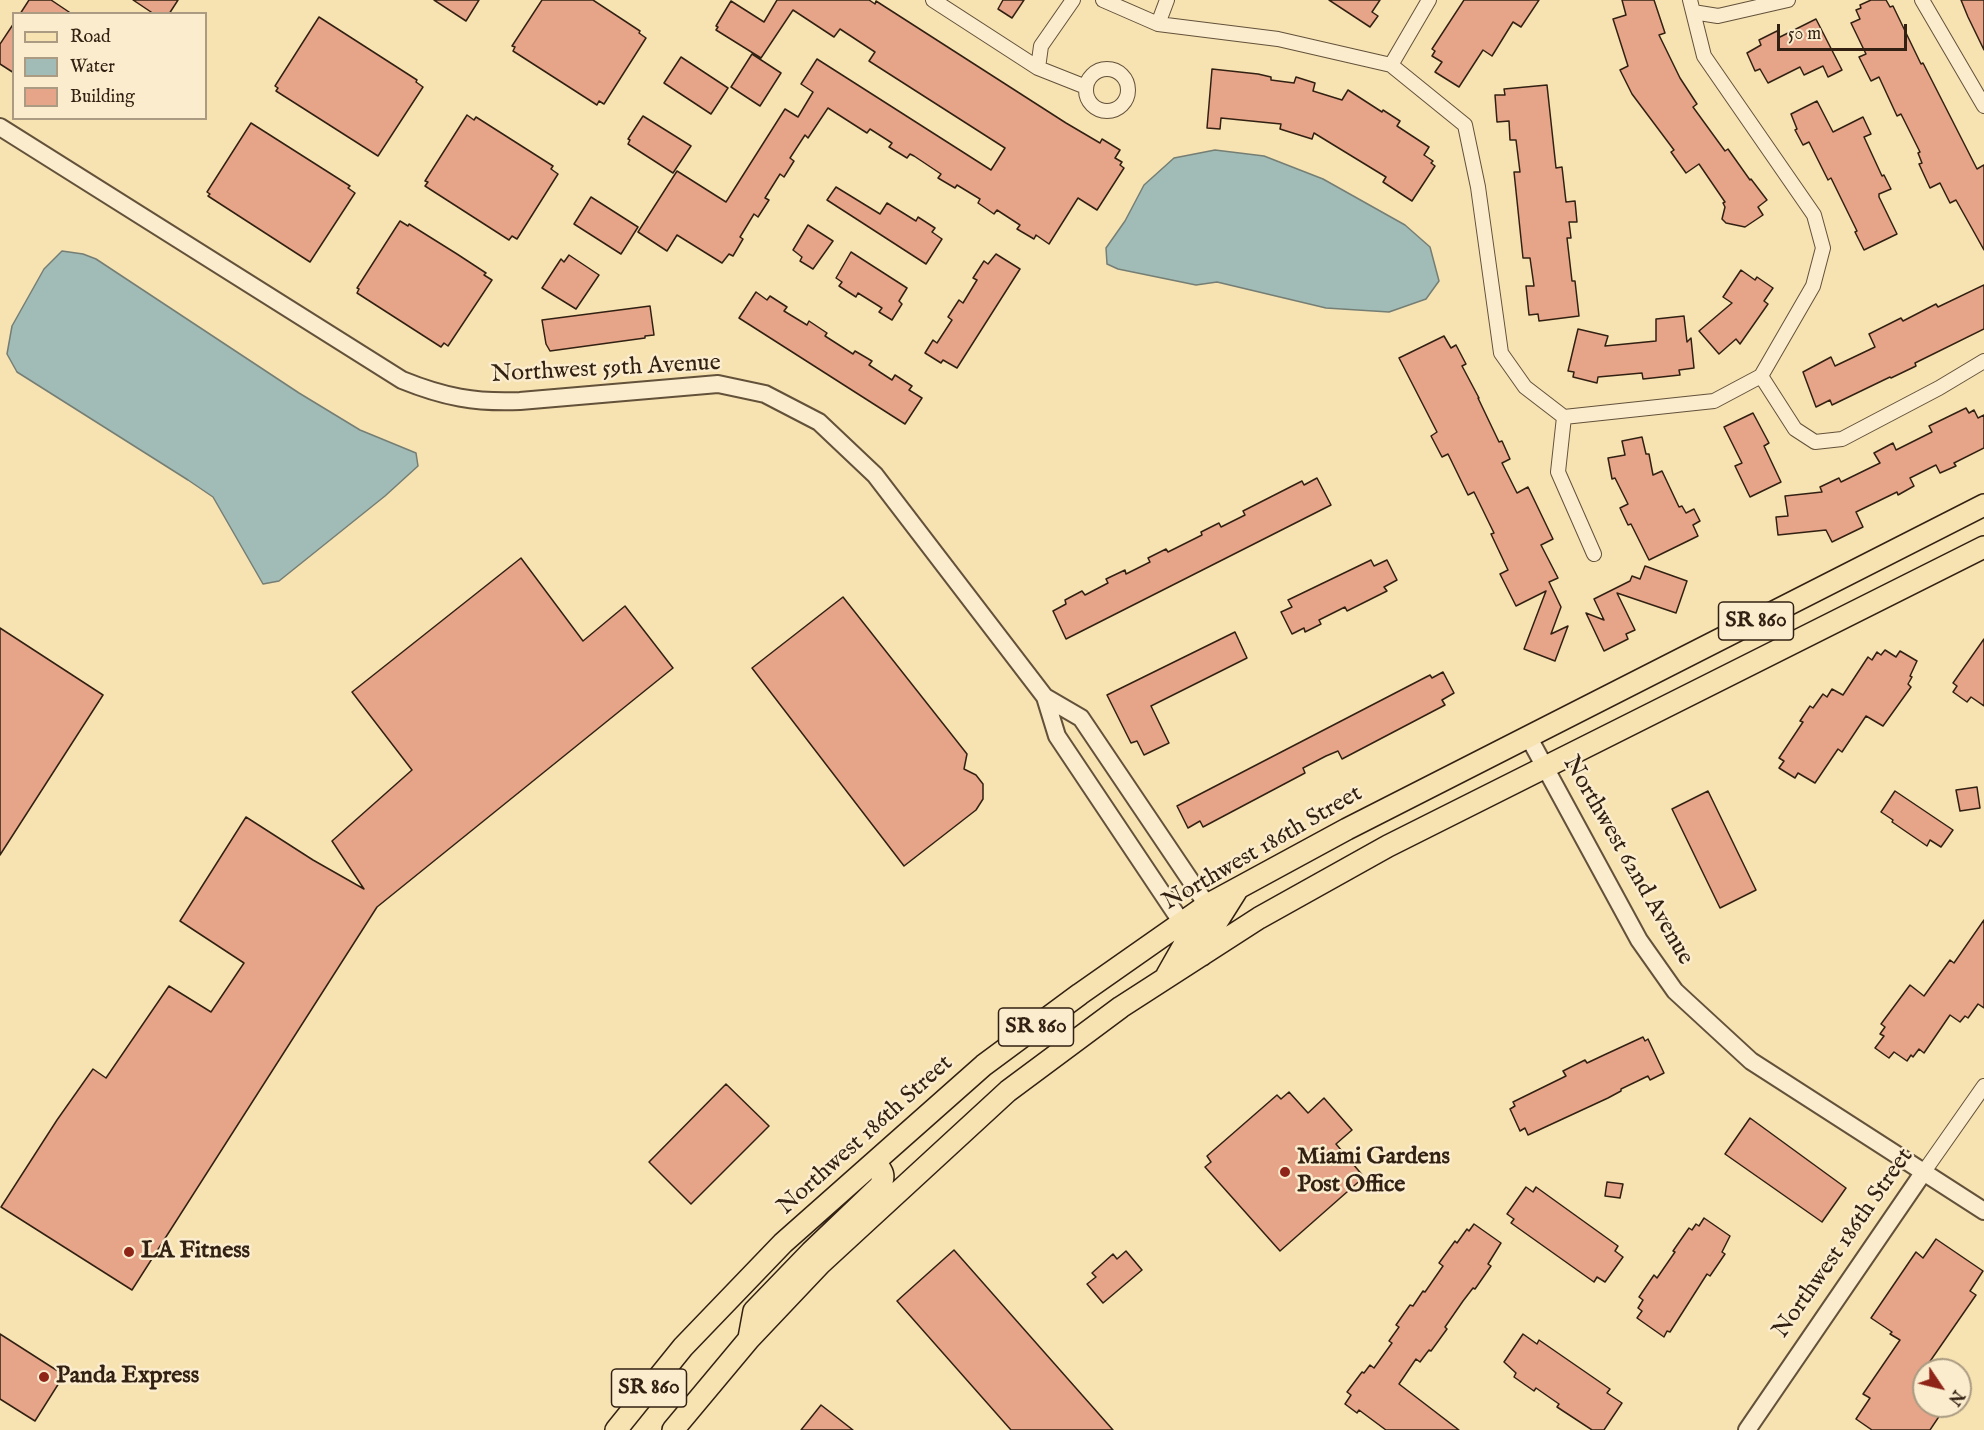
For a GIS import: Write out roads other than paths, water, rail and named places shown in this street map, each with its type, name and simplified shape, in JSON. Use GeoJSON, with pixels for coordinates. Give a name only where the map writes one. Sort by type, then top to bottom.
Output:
{"type":"FeatureCollection","features":[{"type":"Feature","properties":{"kind":"main road","name":"Northwest 186th Street"},"geometry":{"type":"LineString","coordinates":[[616,1430],[683,1347],[783,1243],[984,1065],[1207,905],[1347,829],[1984,505]]}},
{"type":"Feature","properties":{"kind":"main road","name":"SR 860"},"geometry":{"type":"LineString","coordinates":[[673,1430],[749,1339],[820,1264],[1008,1091],[1121,1007],[1259,918],[1388,846],[1984,547]]}},
{"type":"Feature","properties":{"kind":"main road"},"geometry":{"type":"LineString","coordinates":[[1202,955],[1208,936],[1239,887]]}},
{"type":"Feature","properties":{"kind":"main road"},"geometry":{"type":"LineString","coordinates":[[1166,978],[1207,905]]}},
{"type":"Feature","properties":{"kind":"main road"},"geometry":{"type":"LineString","coordinates":[[749,1339],[754,1311],[880,1186],[884,1180],[883,1173],[875,1162]]}},
{"type":"Feature","properties":{"kind":"street"},"geometry":{"type":"LineString","coordinates":[[933,0],[1038,68],[1086,87]]}},
{"type":"Feature","properties":{"kind":"street"},"geometry":{"type":"LineString","coordinates":[[1038,68],[1041,46],[1073,0]]}},
{"type":"Feature","properties":{"kind":"street"},"geometry":{"type":"LineString","coordinates":[[1103,0],[1158,24],[1278,39],[1391,65],[1465,125],[1478,187],[1501,353],[1525,387],[1564,417],[1714,401],[1761,376],[1813,286],[1823,248],[1814,215],[1704,56],[1691,6]]}},
{"type":"Feature","properties":{"kind":"street"},"geometry":{"type":"LineString","coordinates":[[1158,24],[1167,0]]}},
{"type":"Feature","properties":{"kind":"street"},"geometry":{"type":"LineString","coordinates":[[1391,65],[1429,0]]}},
{"type":"Feature","properties":{"kind":"street"},"geometry":{"type":"LineString","coordinates":[[1691,6],[1718,16],[1788,0]]}},
{"type":"Feature","properties":{"kind":"street"},"geometry":{"type":"LineString","coordinates":[[1922,0],[1984,106]]}},
{"type":"Feature","properties":{"kind":"street","name":"Northwest 59th Avenue"},"geometry":{"type":"LineString","coordinates":[[0,127],[402,380],[423,389],[454,398],[500,402],[718,384],[765,394],[819,422],[875,475],[1045,697],[1057,736],[1182,923]]}},
{"type":"Feature","properties":{"kind":"street"},"geometry":{"type":"LineString","coordinates":[[1761,376],[1795,429],[1815,442],[1842,439],[1939,388],[1984,361]]}},
{"type":"Feature","properties":{"kind":"street"},"geometry":{"type":"LineString","coordinates":[[1564,417],[1558,472],[1594,554]]}},
{"type":"Feature","properties":{"kind":"street","name":"Northwest 59th Avenue"},"geometry":{"type":"LineString","coordinates":[[1045,697],[1081,718],[1207,905]]}},
{"type":"Feature","properties":{"kind":"street","name":"Northwest 62nd Avenue"},"geometry":{"type":"LineString","coordinates":[[1528,736],[1639,939],[1675,991],[1751,1061],[1984,1211]]}},
{"type":"Feature","properties":{"kind":"street","name":"Northwest 186th Street"},"geometry":{"type":"LineString","coordinates":[[1748,1429],[1984,1086]]}},
{"type":"Feature","properties":{"kind":"water"},"geometry":{"type":"Polygon","coordinates":[[[1215,150],[1264,156],[1323,179],[1405,225],[1430,247],[1439,281],[1426,299],[1389,312],[1326,308],[1217,282],[1196,285],[1118,269],[1107,264],[1106,248],[1125,221],[1144,185],[1174,158],[1215,150]]]}},
{"type":"Feature","properties":{"kind":"water"},"geometry":{"type":"Polygon","coordinates":[[[62,251],[83,254],[96,259],[299,393],[360,430],[416,453],[418,466],[385,496],[279,581],[263,584],[213,497],[17,372],[7,354],[12,326],[44,269],[62,251]]]}},
{"type":"Feature","properties":{"kind":"place","name":"Miami Gardens Post Office"},"geometry":{"type":"Point","coordinates":[1285,1172]}},
{"type":"Feature","properties":{"kind":"place","name":"LA Fitness"},"geometry":{"type":"Point","coordinates":[129,1252]}},
{"type":"Feature","properties":{"kind":"place","name":"Panda Express"},"geometry":{"type":"Point","coordinates":[44,1377]}}]}
